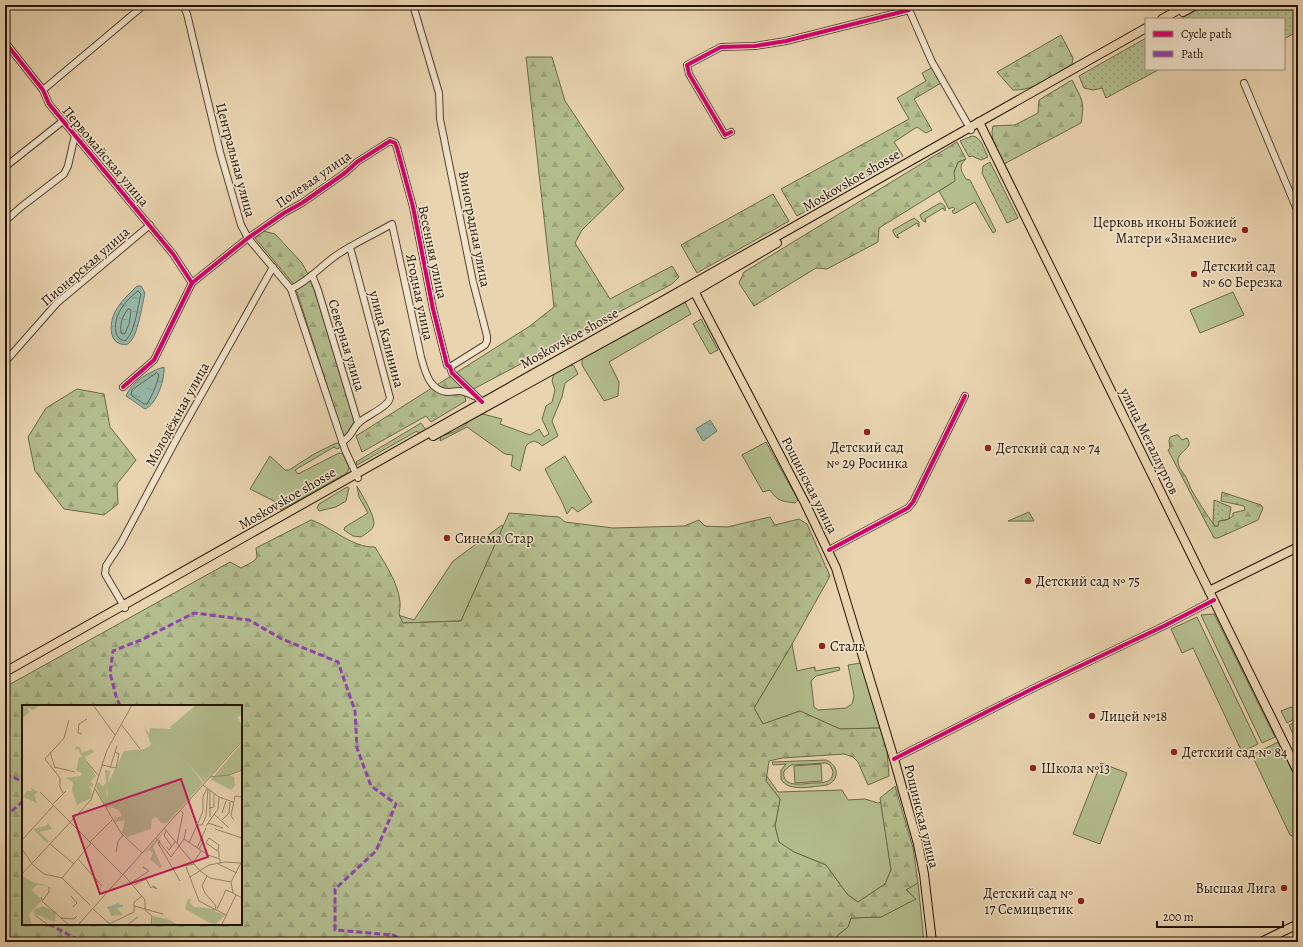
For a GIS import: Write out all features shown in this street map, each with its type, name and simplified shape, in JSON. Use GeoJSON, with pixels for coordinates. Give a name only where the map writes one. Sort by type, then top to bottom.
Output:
{"type":"FeatureCollection","features":[{"type":"Feature","properties":{"kind":"main road"},"geometry":{"type":"LineString","coordinates":[[1164,18],[1187,5]]}},
{"type":"Feature","properties":{"kind":"main road"},"geometry":{"type":"LineString","coordinates":[[1172,18],[1195,5]]}},
{"type":"Feature","properties":{"kind":"main road","name":"Moskovskoe shosse"},"geometry":{"type":"LineString","coordinates":[[980,124],[1145,29]]}},
{"type":"Feature","properties":{"kind":"main road","name":"Moskovskoe shosse"},"geometry":{"type":"LineString","coordinates":[[5,676],[692,288],[802,223],[1145,33]]}},
{"type":"Feature","properties":{"kind":"main road","name":"улица Металлургов"},"geometry":{"type":"LineString","coordinates":[[980,124],[1298,772]]}},
{"type":"Feature","properties":{"kind":"main road","name":"Moskovskoe shosse"},"geometry":{"type":"LineString","coordinates":[[357,476],[480,399],[692,288]]}},
{"type":"Feature","properties":{"kind":"main road","name":"Рощинская улица"},"geometry":{"type":"LineString","coordinates":[[692,288],[805,503],[828,550],[843,586],[894,759],[920,856],[932,942]]}},
{"type":"Feature","properties":{"kind":"main road"},"geometry":{"type":"LineString","coordinates":[[1209,591],[1298,547]]}},
{"type":"Feature","properties":{"kind":"main road","name":"Moskovskoe shosse"},"geometry":{"type":"LineString","coordinates":[[5,672],[125,607]]}},
{"type":"Feature","properties":{"kind":"main road"},"geometry":{"type":"LineString","coordinates":[[1261,942],[1298,924]]}},
{"type":"Feature","properties":{"kind":"street"},"geometry":{"type":"LineString","coordinates":[[43,90],[144,5]]}},
{"type":"Feature","properties":{"kind":"street","name":"Центральная улица"},"geometry":{"type":"LineString","coordinates":[[183,5],[187,14],[220,152],[241,225],[248,238],[291,289],[342,442],[357,476]]}},
{"type":"Feature","properties":{"kind":"street","name":"Виноградная улица"},"geometry":{"type":"LineString","coordinates":[[412,5],[439,93],[440,119],[473,282],[487,336],[487,343],[484,347],[450,367]]}},
{"type":"Feature","properties":{"kind":"street"},"geometry":{"type":"LineString","coordinates":[[731,132],[725,135],[689,74],[687,65],[721,47],[755,46],[786,41],[908,8],[932,62],[970,129]]}},
{"type":"Feature","properties":{"kind":"street","name":"Первомайская улица"},"geometry":{"type":"LineString","coordinates":[[5,42],[43,90],[49,104],[150,225],[173,254],[192,283]]}},
{"type":"Feature","properties":{"kind":"street"},"geometry":{"type":"LineString","coordinates":[[1244,83],[1298,212]]}},
{"type":"Feature","properties":{"kind":"street"},"geometry":{"type":"LineString","coordinates":[[5,167],[63,121]]}},
{"type":"Feature","properties":{"kind":"street"},"geometry":{"type":"LineString","coordinates":[[5,221],[64,174],[68,166],[75,135]]}},
{"type":"Feature","properties":{"kind":"street","name":"Полевая улица"},"geometry":{"type":"LineString","coordinates":[[192,283],[248,238],[284,213],[302,204],[339,178],[357,162],[392,141]]}},
{"type":"Feature","properties":{"kind":"street","name":"Весенняя улица"},"geometry":{"type":"LineString","coordinates":[[392,141],[397,148],[407,185],[447,365],[450,367],[452,373],[480,399]]}},
{"type":"Feature","properties":{"kind":"street","name":"Ягодная улица"},"geometry":{"type":"LineString","coordinates":[[350,247],[392,224],[421,357],[428,379],[437,389],[448,392],[460,391],[480,399]]}},
{"type":"Feature","properties":{"kind":"street","name":"Пионерская улица"},"geometry":{"type":"LineString","coordinates":[[5,362],[58,303],[150,225]]}},
{"type":"Feature","properties":{"kind":"street"},"geometry":{"type":"LineString","coordinates":[[291,289],[305,282],[335,257],[350,247]]}},
{"type":"Feature","properties":{"kind":"street","name":"улица Калинина"},"geometry":{"type":"LineString","coordinates":[[350,247],[390,398],[385,405],[359,423]]}},
{"type":"Feature","properties":{"kind":"street","name":"Молодёжная улица"},"geometry":{"type":"LineString","coordinates":[[125,607],[105,574],[106,566],[121,543],[177,438],[273,267]]}},
{"type":"Feature","properties":{"kind":"street","name":"Северная улица"},"geometry":{"type":"LineString","coordinates":[[312,275],[359,423]]}},
{"type":"Feature","properties":{"kind":"street"},"geometry":{"type":"LineString","coordinates":[[123,387],[154,360],[192,283]]}},
{"type":"Feature","properties":{"kind":"street"},"geometry":{"type":"LineString","coordinates":[[828,550],[908,508],[913,502],[965,396]]}},
{"type":"Feature","properties":{"kind":"street"},"geometry":{"type":"LineString","coordinates":[[342,442],[350,436],[359,423]]}},
{"type":"Feature","properties":{"kind":"street"},"geometry":{"type":"LineString","coordinates":[[894,759],[1034,688],[1166,625],[1214,600]]}},
{"type":"Feature","properties":{"kind":"green space"},"geometry":{"type":"Polygon","coordinates":[[[1206,5],[1298,5],[1298,31],[1285,38],[1285,18],[1182,18],[1206,5]]]}},
{"type":"Feature","properties":{"kind":"green space"},"geometry":{"type":"Polygon","coordinates":[[[1061,35],[1073,58],[1072,64],[1051,77],[1029,88],[1013,90],[997,72],[1061,35]]]}},
{"type":"Feature","properties":{"kind":"green space"},"geometry":{"type":"Polygon","coordinates":[[[1145,39],[1145,70],[1158,70],[1106,98],[1102,88],[1093,90],[1084,88],[1079,76],[1145,39]]]}},
{"type":"Feature","properties":{"kind":"green space"},"geometry":{"type":"Polygon","coordinates":[[[526,57],[552,57],[565,101],[624,189],[582,230],[575,243],[610,299],[672,266],[679,277],[672,284],[464,394],[466,401],[431,422],[426,416],[362,452],[356,436],[530,326],[554,307],[526,57]]]}},
{"type":"Feature","properties":{"kind":"green space"},"geometry":{"type":"Polygon","coordinates":[[[933,67],[941,83],[914,99],[932,130],[926,133],[917,127],[894,142],[903,156],[797,216],[781,189],[909,119],[897,98],[926,81],[922,73],[933,67]]]}},
{"type":"Feature","properties":{"kind":"green space"},"geometry":{"type":"Polygon","coordinates":[[[1072,80],[1083,105],[1081,123],[1004,164],[993,141],[993,126],[1015,125],[1038,113],[1039,100],[1072,80]]]}},
{"type":"Feature","properties":{"kind":"green space"},"geometry":{"type":"Polygon","coordinates":[[[972,136],[978,138],[988,157],[981,160],[972,156],[969,157],[960,141],[972,136]]]}},
{"type":"Feature","properties":{"kind":"green space"},"geometry":{"type":"Polygon","coordinates":[[[957,142],[966,159],[958,162],[954,172],[955,181],[879,228],[878,242],[827,269],[816,268],[754,306],[739,283],[744,272],[957,142]]]}},
{"type":"Feature","properties":{"kind":"green space"},"geometry":{"type":"Polygon","coordinates":[[[966,159],[961,166],[961,169],[966,179],[970,180],[996,231],[993,233],[975,202],[954,214],[952,211],[955,209],[953,207],[949,209],[939,191],[949,185],[958,162],[966,159]]]}},
{"type":"Feature","properties":{"kind":"green space"},"geometry":{"type":"Polygon","coordinates":[[[990,162],[1018,218],[1007,223],[982,173],[983,166],[990,162]]]}},
{"type":"Feature","properties":{"kind":"green space"},"geometry":{"type":"Polygon","coordinates":[[[773,194],[789,221],[697,273],[681,245],[773,194]]]}},
{"type":"Feature","properties":{"kind":"green space"},"geometry":{"type":"Polygon","coordinates":[[[940,203],[943,204],[945,211],[943,208],[925,219],[926,222],[923,221],[920,216],[921,214],[940,203]]]}},
{"type":"Feature","properties":{"kind":"green space"},"geometry":{"type":"Polygon","coordinates":[[[914,218],[919,222],[919,227],[917,223],[897,235],[899,238],[896,237],[893,230],[914,218]]]}},
{"type":"Feature","properties":{"kind":"green space"},"geometry":{"type":"Polygon","coordinates":[[[263,231],[275,234],[302,263],[311,280],[355,420],[345,436],[343,435],[295,286],[255,238],[263,231]]]}},
{"type":"Feature","properties":{"kind":"green space"},"geometry":{"type":"Polygon","coordinates":[[[1233,292],[1244,315],[1200,333],[1190,310],[1233,292]]]}},
{"type":"Feature","properties":{"kind":"green space"},"geometry":{"type":"Polygon","coordinates":[[[685,302],[691,314],[609,362],[619,382],[618,396],[604,401],[582,365],[582,357],[671,308],[685,302]]]}},
{"type":"Feature","properties":{"kind":"green space"},"geometry":{"type":"Polygon","coordinates":[[[701,319],[718,350],[710,354],[693,324],[701,319]]]}},
{"type":"Feature","properties":{"kind":"green space"},"geometry":{"type":"Polygon","coordinates":[[[569,364],[574,366],[578,374],[565,383],[562,397],[552,421],[558,436],[542,446],[534,441],[529,443],[526,446],[520,471],[511,466],[513,455],[505,454],[467,427],[440,441],[441,436],[454,432],[466,425],[470,419],[479,413],[502,419],[500,424],[530,435],[539,429],[544,437],[549,434],[542,419],[546,406],[552,402],[555,390],[552,381],[554,373],[569,364]]]}},
{"type":"Feature","properties":{"kind":"green space"},"geometry":{"type":"Polygon","coordinates":[[[77,389],[104,394],[110,427],[136,460],[117,484],[118,504],[104,515],[64,509],[35,471],[28,437],[46,408],[77,389]]]}},
{"type":"Feature","properties":{"kind":"green space"},"geometry":{"type":"Polygon","coordinates":[[[421,423],[426,430],[419,434],[417,431],[357,465],[356,462],[421,423]]]}},
{"type":"Feature","properties":{"kind":"green space"},"geometry":{"type":"Polygon","coordinates":[[[1178,435],[1182,440],[1187,438],[1189,442],[1189,445],[1178,458],[1179,466],[1196,498],[1215,526],[1219,521],[1227,520],[1233,516],[1233,513],[1245,510],[1244,506],[1221,501],[1222,492],[1261,505],[1263,508],[1258,520],[1218,538],[1214,538],[1168,450],[1170,448],[1170,437],[1178,435]]]}},
{"type":"Feature","properties":{"kind":"green space"},"geometry":{"type":"Polygon","coordinates":[[[766,442],[798,500],[795,503],[787,502],[775,497],[770,490],[763,492],[742,455],[766,442]]]}},
{"type":"Feature","properties":{"kind":"green space"},"geometry":{"type":"Polygon","coordinates":[[[336,443],[340,444],[341,447],[337,449],[334,447],[295,470],[298,474],[339,453],[343,454],[349,468],[347,473],[281,510],[274,501],[250,489],[270,456],[285,470],[289,470],[314,454],[336,443]]]}},
{"type":"Feature","properties":{"kind":"green space"},"geometry":{"type":"Polygon","coordinates":[[[565,456],[592,502],[578,512],[572,507],[567,514],[545,469],[565,456]]]}},
{"type":"Feature","properties":{"kind":"green space"},"geometry":{"type":"Polygon","coordinates":[[[357,486],[371,513],[374,523],[371,530],[361,537],[353,536],[344,530],[345,527],[368,513],[359,497],[357,486]]]}},
{"type":"Feature","properties":{"kind":"green space"},"geometry":{"type":"Polygon","coordinates":[[[347,487],[349,488],[346,501],[336,507],[319,511],[317,508],[319,504],[347,487]]]}},
{"type":"Feature","properties":{"kind":"green space"},"geometry":{"type":"Polygon","coordinates":[[[1214,500],[1231,507],[1229,519],[1219,521],[1218,526],[1215,526],[1213,523],[1214,500]]]}},
{"type":"Feature","properties":{"kind":"green space"},"geometry":{"type":"Polygon","coordinates":[[[1029,512],[1034,521],[1008,521],[1029,512]]]}},
{"type":"Feature","properties":{"kind":"green space"},"geometry":{"type":"Polygon","coordinates":[[[509,513],[559,517],[565,522],[613,528],[684,526],[699,520],[705,526],[727,527],[770,517],[775,525],[799,519],[807,524],[830,576],[754,708],[763,724],[800,711],[840,729],[880,728],[887,751],[889,776],[868,785],[858,762],[853,757],[844,754],[782,758],[769,761],[766,781],[780,799],[775,826],[779,842],[794,852],[826,865],[847,894],[858,902],[885,884],[891,870],[880,798],[895,786],[913,848],[918,883],[906,890],[916,899],[881,917],[851,918],[848,927],[835,939],[837,942],[5,942],[5,687],[230,562],[241,568],[254,561],[257,557],[256,548],[311,520],[350,541],[375,547],[397,587],[400,602],[399,614],[403,623],[461,621],[509,513]]]}},
{"type":"Feature","properties":{"kind":"green space"},"geometry":{"type":"Polygon","coordinates":[[[502,525],[503,527],[461,621],[403,623],[398,615],[414,620],[453,561],[502,525]]]}},
{"type":"Feature","properties":{"kind":"green space"},"geometry":{"type":"Polygon","coordinates":[[[1214,614],[1275,737],[1262,743],[1201,615],[1214,614]]]}},
{"type":"Feature","properties":{"kind":"green space"},"geometry":{"type":"Polygon","coordinates":[[[1197,617],[1258,744],[1242,752],[1193,648],[1182,653],[1171,629],[1197,617]]]}},
{"type":"Feature","properties":{"kind":"green space"},"geometry":{"type":"Polygon","coordinates":[[[792,644],[797,671],[815,667],[815,671],[839,667],[840,670],[816,676],[811,681],[814,707],[818,710],[846,708],[852,704],[854,696],[848,665],[861,663],[880,728],[840,729],[800,711],[763,724],[754,708],[792,644]]]}},
{"type":"Feature","properties":{"kind":"green space"},"geometry":{"type":"Polygon","coordinates":[[[1291,707],[1294,708],[1298,717],[1287,723],[1281,711],[1291,707]]]}},
{"type":"Feature","properties":{"kind":"green space"},"geometry":{"type":"Polygon","coordinates":[[[1298,721],[1298,745],[1289,725],[1298,721]]]}},
{"type":"Feature","properties":{"kind":"green space"},"geometry":{"type":"Polygon","coordinates":[[[1278,742],[1298,782],[1298,838],[1290,835],[1252,755],[1278,742]]]}},
{"type":"Feature","properties":{"kind":"green space"},"geometry":{"type":"Polygon","coordinates":[[[826,760],[833,765],[836,776],[831,783],[827,785],[802,788],[789,786],[781,779],[781,770],[786,764],[773,765],[772,762],[826,760]],[[826,763],[791,765],[784,771],[784,776],[789,783],[793,784],[825,782],[831,778],[832,775],[833,771],[830,765],[826,763]]]}},
{"type":"Feature","properties":{"kind":"green space"},"geometry":{"type":"Polygon","coordinates":[[[1101,763],[1127,773],[1100,844],[1073,834],[1101,763]]]}},
{"type":"Feature","properties":{"kind":"green space"},"geometry":{"type":"Polygon","coordinates":[[[821,764],[822,781],[795,783],[794,766],[821,764]]]}},
{"type":"Feature","properties":{"kind":"green space"},"geometry":{"type":"Polygon","coordinates":[[[766,775],[778,792],[842,790],[848,800],[865,799],[878,803],[881,802],[891,870],[885,884],[858,902],[847,894],[826,865],[794,852],[779,843],[775,826],[780,799],[766,781],[766,775]]]}},
{"type":"Feature","properties":{"kind":"green space"},"geometry":{"type":"Polygon","coordinates":[[[918,883],[924,942],[837,942],[835,940],[838,935],[848,927],[851,918],[881,917],[915,899],[906,889],[918,883]]]}},
{"type":"Feature","properties":{"kind":"water"},"geometry":{"type":"Polygon","coordinates":[[[137,286],[141,286],[145,293],[135,334],[129,343],[125,345],[114,339],[111,330],[112,320],[119,305],[137,286]]]}},
{"type":"Feature","properties":{"kind":"water"},"geometry":{"type":"Polygon","coordinates":[[[164,367],[162,384],[157,397],[149,406],[145,409],[126,396],[132,386],[142,378],[153,371],[164,367]]]}},
{"type":"Feature","properties":{"kind":"water"},"geometry":{"type":"Polygon","coordinates":[[[710,420],[717,431],[703,441],[696,429],[710,420]]]}},
{"type":"Feature","properties":{"kind":"marked path"},"geometry":{"type":"LineString","coordinates":[[120,705],[110,673],[113,651],[141,640],[194,613],[249,620],[282,639],[338,662],[355,711],[357,748],[371,786],[396,804],[376,851],[335,889],[335,930],[393,935],[407,942]]}},
{"type":"Feature","properties":{"kind":"marked path"},"geometry":{"type":"LineString","coordinates":[[5,775],[22,782]]}},
{"type":"Feature","properties":{"kind":"marked path"},"geometry":{"type":"LineString","coordinates":[[5,817],[22,802]]}},
{"type":"Feature","properties":{"kind":"marked path"},"geometry":{"type":"LineString","coordinates":[[51,925],[82,942]]}},
{"type":"Feature","properties":{"kind":"cycle path"},"geometry":{"type":"LineString","coordinates":[[731,132],[725,135],[689,74],[687,65],[721,47],[755,46],[786,41],[909,10]]}},
{"type":"Feature","properties":{"kind":"cycle path"},"geometry":{"type":"LineString","coordinates":[[5,42],[43,90],[49,104],[173,254],[192,283]]}},
{"type":"Feature","properties":{"kind":"cycle path"},"geometry":{"type":"LineString","coordinates":[[123,387],[154,360],[192,283],[248,238],[284,213],[302,203],[345,173],[357,162],[390,141],[395,143],[397,148],[413,207],[433,309],[447,365],[450,367],[452,373],[482,402]]}},
{"type":"Feature","properties":{"kind":"cycle path"},"geometry":{"type":"LineString","coordinates":[[829,550],[908,508],[913,502],[965,396]]}},
{"type":"Feature","properties":{"kind":"cycle path"},"geometry":{"type":"LineString","coordinates":[[894,759],[1034,688],[1166,625],[1214,600]]}},
{"type":"Feature","properties":{"kind":"place","name":"Церковь иконы Божией Матери «Знамение»"},"geometry":{"type":"Point","coordinates":[1245,230]}},
{"type":"Feature","properties":{"kind":"place","name":"Детский сад № 60 Березка"},"geometry":{"type":"Point","coordinates":[1194,274]}},
{"type":"Feature","properties":{"kind":"place","name":"Детский сад № 29 Росинка"},"geometry":{"type":"Point","coordinates":[867,432]}},
{"type":"Feature","properties":{"kind":"place","name":"Детский сад № 74"},"geometry":{"type":"Point","coordinates":[988,448]}},
{"type":"Feature","properties":{"kind":"place","name":"Синема Стар"},"geometry":{"type":"Point","coordinates":[447,538]}},
{"type":"Feature","properties":{"kind":"place","name":"Детский сад № 75"},"geometry":{"type":"Point","coordinates":[1028,581]}},
{"type":"Feature","properties":{"kind":"place","name":"Сталь"},"geometry":{"type":"Point","coordinates":[822,646]}},
{"type":"Feature","properties":{"kind":"place","name":"Лицей №18"},"geometry":{"type":"Point","coordinates":[1092,716]}},
{"type":"Feature","properties":{"kind":"place","name":"Детский сад № 84"},"geometry":{"type":"Point","coordinates":[1174,752]}},
{"type":"Feature","properties":{"kind":"place","name":"Школа №13"},"geometry":{"type":"Point","coordinates":[1033,768]}},
{"type":"Feature","properties":{"kind":"place","name":"Высшая Лига"},"geometry":{"type":"Point","coordinates":[1284,888]}},
{"type":"Feature","properties":{"kind":"place","name":"Детский сад № 17 Семицветик"},"geometry":{"type":"Point","coordinates":[1081,901]}}]}
